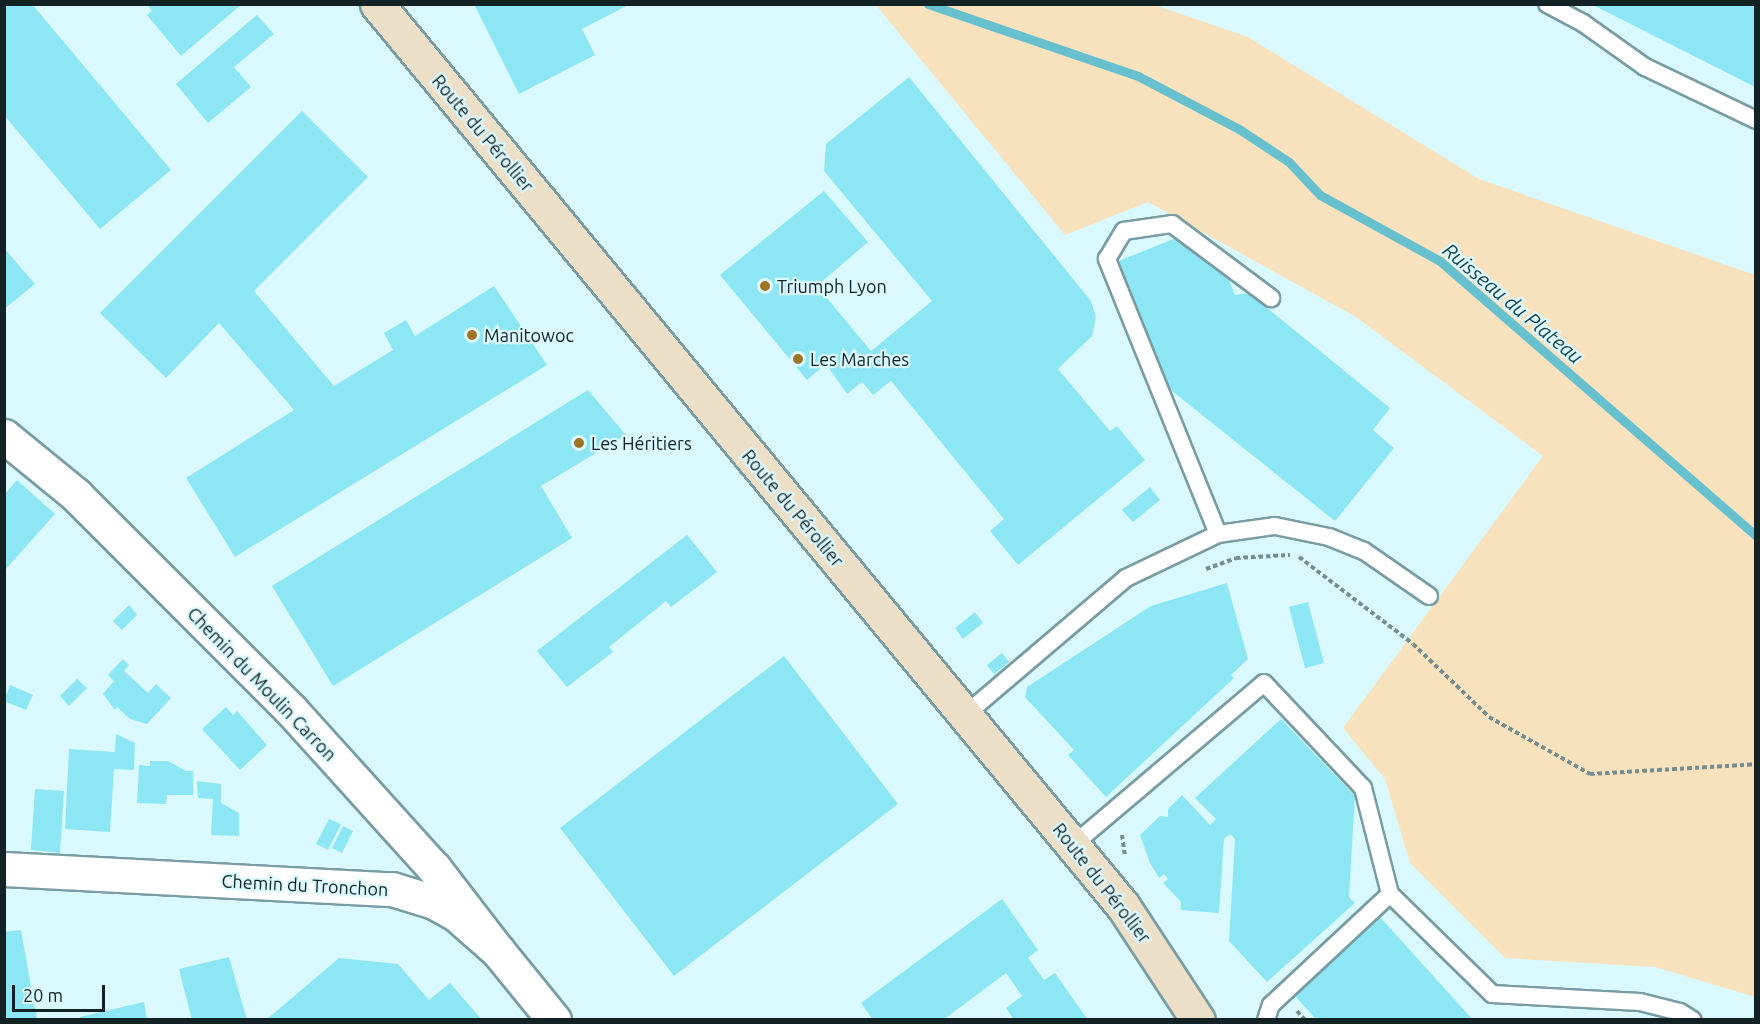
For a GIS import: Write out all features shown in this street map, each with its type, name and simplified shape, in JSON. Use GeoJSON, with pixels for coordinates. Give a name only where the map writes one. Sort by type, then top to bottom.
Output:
{"type":"FeatureCollection","features":[{"type":"Feature","properties":{"kind":"main road","name":"Route du Pérollier"},"geometry":{"type":"LineString","coordinates":[[377,4],[1073,845],[1155,950],[1198,1020]]}},
{"type":"Feature","properties":{"kind":"street","name":"Chemin du Moulin Carron"},"geometry":{"type":"LineString","coordinates":[[4,436],[76,495],[291,710],[411,842],[498,951]]}},
{"type":"Feature","properties":{"kind":"street"},"geometry":{"type":"LineString","coordinates":[[374,888],[401,879],[410,872],[415,855],[411,842]]}},
{"type":"Feature","properties":{"kind":"street","name":"Chemin du Tronchon"},"geometry":{"type":"LineString","coordinates":[[4,869],[392,889],[434,902],[456,914],[498,951],[554,1020]]}},
{"type":"Feature","properties":{"kind":"lane"},"geometry":{"type":"LineString","coordinates":[[1546,4],[1583,23],[1645,67],[1755,120]]}},
{"type":"Feature","properties":{"kind":"lane"},"geometry":{"type":"LineString","coordinates":[[1218,534],[1107,259],[1124,231],[1172,224],[1270,298]]}},
{"type":"Feature","properties":{"kind":"lane"},"geometry":{"type":"LineString","coordinates":[[965,715],[1126,578],[1218,534],[1275,526],[1329,537],[1364,551],[1429,596]]}},
{"type":"Feature","properties":{"kind":"lane"},"geometry":{"type":"LineString","coordinates":[[1073,845],[1264,683],[1363,788],[1390,894],[1492,994],[1640,1002],[1680,1012],[1693,1020]]}},
{"type":"Feature","properties":{"kind":"lane"},"geometry":{"type":"LineString","coordinates":[[1266,1020],[1271,1005],[1390,894]]}},
{"type":"Feature","properties":{"kind":"path"},"geometry":{"type":"LineString","coordinates":[[1203,570],[1236,558],[1297,555],[1413,644],[1489,717],[1590,774],[1755,764]]}},
{"type":"Feature","properties":{"kind":"shaded area"},"geometry":{"type":"Polygon","coordinates":[[[876,5],[1155,5],[1248,37],[1479,179],[1755,275],[1755,997],[1655,967],[1505,958],[1410,863],[1385,779],[1343,728],[1543,456],[1356,317],[1148,202],[1065,235],[876,5]]]}},
{"type":"Feature","properties":{"kind":"building"},"geometry":{"type":"Polygon","coordinates":[[[4,4],[32,4],[171,170],[100,229],[4,115],[4,4]]]}},
{"type":"Feature","properties":{"kind":"building"},"geometry":{"type":"Polygon","coordinates":[[[147,4],[242,4],[181,56],[147,15],[152,11],[147,4]]]}},
{"type":"Feature","properties":{"kind":"building"},"geometry":{"type":"Polygon","coordinates":[[[474,4],[630,4],[582,29],[595,55],[519,94],[474,4]]]}},
{"type":"Feature","properties":{"kind":"building"},"geometry":{"type":"Polygon","coordinates":[[[1591,4],[1755,4],[1755,87],[1591,4]]]}},
{"type":"Feature","properties":{"kind":"building"},"geometry":{"type":"Polygon","coordinates":[[[257,15],[274,34],[234,67],[251,87],[208,123],[176,84],[257,15]]]}},
{"type":"Feature","properties":{"kind":"building"},"geometry":{"type":"Polygon","coordinates":[[[909,77],[1091,301],[1096,317],[1092,336],[1058,369],[1110,431],[1117,426],[1145,460],[1018,565],[990,531],[1004,519],[891,381],[873,395],[862,382],[847,394],[826,364],[807,380],[720,275],[824,191],[868,242],[817,286],[871,351],[932,301],[824,171],[826,144],[909,77]]]}},
{"type":"Feature","properties":{"kind":"building","name":"Manitowoc"},"geometry":{"type":"Polygon","coordinates":[[[302,111],[368,177],[254,291],[334,386],[393,350],[384,333],[406,320],[415,336],[494,286],[547,365],[235,557],[186,478],[294,410],[219,323],[166,378],[100,313],[302,111]]]}},
{"type":"Feature","properties":{"kind":"building"},"geometry":{"type":"Polygon","coordinates":[[[1176,238],[1226,273],[1235,295],[1249,293],[1390,408],[1373,430],[1394,448],[1335,521],[1167,387],[1116,262],[1176,238]]]}},
{"type":"Feature","properties":{"kind":"building"},"geometry":{"type":"Polygon","coordinates":[[[4,248],[35,284],[4,309],[4,248]]]}},
{"type":"Feature","properties":{"kind":"building"},"geometry":{"type":"Polygon","coordinates":[[[588,390],[626,435],[541,486],[572,538],[333,686],[272,586],[588,390]]]}},
{"type":"Feature","properties":{"kind":"building"},"geometry":{"type":"Polygon","coordinates":[[[17,480],[55,514],[5,570],[5,494],[17,480]]]}},
{"type":"Feature","properties":{"kind":"building"},"geometry":{"type":"Polygon","coordinates":[[[1150,487],[1160,500],[1133,522],[1122,510],[1150,487]]]}},
{"type":"Feature","properties":{"kind":"building"},"geometry":{"type":"Polygon","coordinates":[[[687,535],[717,572],[671,607],[666,601],[609,647],[613,652],[567,687],[537,651],[687,535]]]}},
{"type":"Feature","properties":{"kind":"building"},"geometry":{"type":"Polygon","coordinates":[[[1227,583],[1248,659],[1231,675],[1234,678],[1106,797],[1068,755],[1074,750],[1025,697],[1027,687],[1151,606],[1227,583]]]}},
{"type":"Feature","properties":{"kind":"building"},"geometry":{"type":"Polygon","coordinates":[[[1308,602],[1324,663],[1305,668],[1289,607],[1308,602]]]}},
{"type":"Feature","properties":{"kind":"building"},"geometry":{"type":"Polygon","coordinates":[[[129,605],[137,615],[122,630],[113,621],[129,605]]]}},
{"type":"Feature","properties":{"kind":"building"},"geometry":{"type":"Polygon","coordinates":[[[975,612],[983,623],[963,639],[955,628],[975,612]]]}},
{"type":"Feature","properties":{"kind":"building"},"geometry":{"type":"Polygon","coordinates":[[[1002,653],[1009,662],[994,674],[987,665],[1002,653]]]}},
{"type":"Feature","properties":{"kind":"building"},"geometry":{"type":"Polygon","coordinates":[[[784,656],[898,804],[674,976],[560,828],[784,656]]]}},
{"type":"Feature","properties":{"kind":"building"},"geometry":{"type":"Polygon","coordinates":[[[123,659],[129,665],[124,671],[148,693],[156,684],[171,698],[147,724],[130,719],[117,707],[115,710],[103,694],[114,681],[108,675],[123,659]]]}},
{"type":"Feature","properties":{"kind":"building"},"geometry":{"type":"Polygon","coordinates":[[[77,679],[87,688],[69,706],[60,696],[77,679]]]}},
{"type":"Feature","properties":{"kind":"building"},"geometry":{"type":"Polygon","coordinates":[[[10,685],[33,695],[26,710],[4,701],[10,685]]]}},
{"type":"Feature","properties":{"kind":"building"},"geometry":{"type":"Polygon","coordinates":[[[226,707],[233,715],[237,711],[267,745],[240,770],[202,729],[226,707]]]}},
{"type":"Feature","properties":{"kind":"building"},"geometry":{"type":"Polygon","coordinates":[[[1281,719],[1355,796],[1349,897],[1355,903],[1267,982],[1229,941],[1235,839],[1230,834],[1224,839],[1219,913],[1181,910],[1181,902],[1163,883],[1168,879],[1164,874],[1159,878],[1150,863],[1140,835],[1160,816],[1168,817],[1168,809],[1182,795],[1210,825],[1216,819],[1195,798],[1281,719]]]}},
{"type":"Feature","properties":{"kind":"building"},"geometry":{"type":"Polygon","coordinates":[[[116,734],[135,743],[134,770],[114,769],[110,832],[65,829],[69,749],[115,752],[116,734]]]}},
{"type":"Feature","properties":{"kind":"building"},"geometry":{"type":"Polygon","coordinates":[[[150,761],[168,761],[186,771],[193,771],[193,795],[167,795],[166,804],[137,803],[139,765],[150,766],[150,761]]]}},
{"type":"Feature","properties":{"kind":"building"},"geometry":{"type":"Polygon","coordinates":[[[197,781],[221,784],[221,803],[239,813],[239,836],[211,835],[213,799],[198,798],[197,781]]]}},
{"type":"Feature","properties":{"kind":"building"},"geometry":{"type":"Polygon","coordinates":[[[35,789],[64,791],[60,853],[31,850],[35,789]]]}},
{"type":"Feature","properties":{"kind":"building"},"geometry":{"type":"Polygon","coordinates":[[[329,819],[341,824],[328,850],[316,844],[329,819]]]}},
{"type":"Feature","properties":{"kind":"building"},"geometry":{"type":"Polygon","coordinates":[[[343,826],[353,831],[342,853],[332,848],[343,826]]]}},
{"type":"Feature","properties":{"kind":"building"},"geometry":{"type":"Polygon","coordinates":[[[1002,899],[1038,950],[1028,958],[1044,980],[1055,973],[1088,1020],[1014,1020],[1006,1008],[1022,996],[1006,973],[943,1020],[873,1020],[861,1003],[1002,899]]]}},
{"type":"Feature","properties":{"kind":"building"},"geometry":{"type":"Polygon","coordinates":[[[1380,917],[1473,1020],[1317,1020],[1294,995],[1380,917]]]}},
{"type":"Feature","properties":{"kind":"building"},"geometry":{"type":"Polygon","coordinates":[[[21,930],[37,1020],[4,1020],[4,932],[21,930]]]}},
{"type":"Feature","properties":{"kind":"building"},"geometry":{"type":"Polygon","coordinates":[[[229,957],[247,1020],[192,1020],[179,969],[229,957]]]}},
{"type":"Feature","properties":{"kind":"building"},"geometry":{"type":"Polygon","coordinates":[[[339,958],[398,964],[429,1000],[450,983],[482,1020],[266,1020],[339,958]]]}},
{"type":"Feature","properties":{"kind":"building"},"geometry":{"type":"Polygon","coordinates":[[[144,1002],[147,1020],[81,1020],[80,1017],[144,1002]]]}},
{"type":"Feature","properties":{"kind":"waterway","name":"Ruisseau du Plateau"},"geometry":{"type":"LineString","coordinates":[[928,4],[1138,76],[1239,129],[1289,162],[1320,195],[1440,261],[1756,536]]}},
{"type":"Feature","properties":{"kind":"place","name":"Triumph Lyon"},"geometry":{"type":"Point","coordinates":[765,286]}},
{"type":"Feature","properties":{"kind":"place","name":"Manitowoc"},"geometry":{"type":"Point","coordinates":[472,335]}},
{"type":"Feature","properties":{"kind":"place","name":"Les Marches"},"geometry":{"type":"Point","coordinates":[798,359]}},
{"type":"Feature","properties":{"kind":"place","name":"Les Héritiers"},"geometry":{"type":"Point","coordinates":[579,443]}}]}
